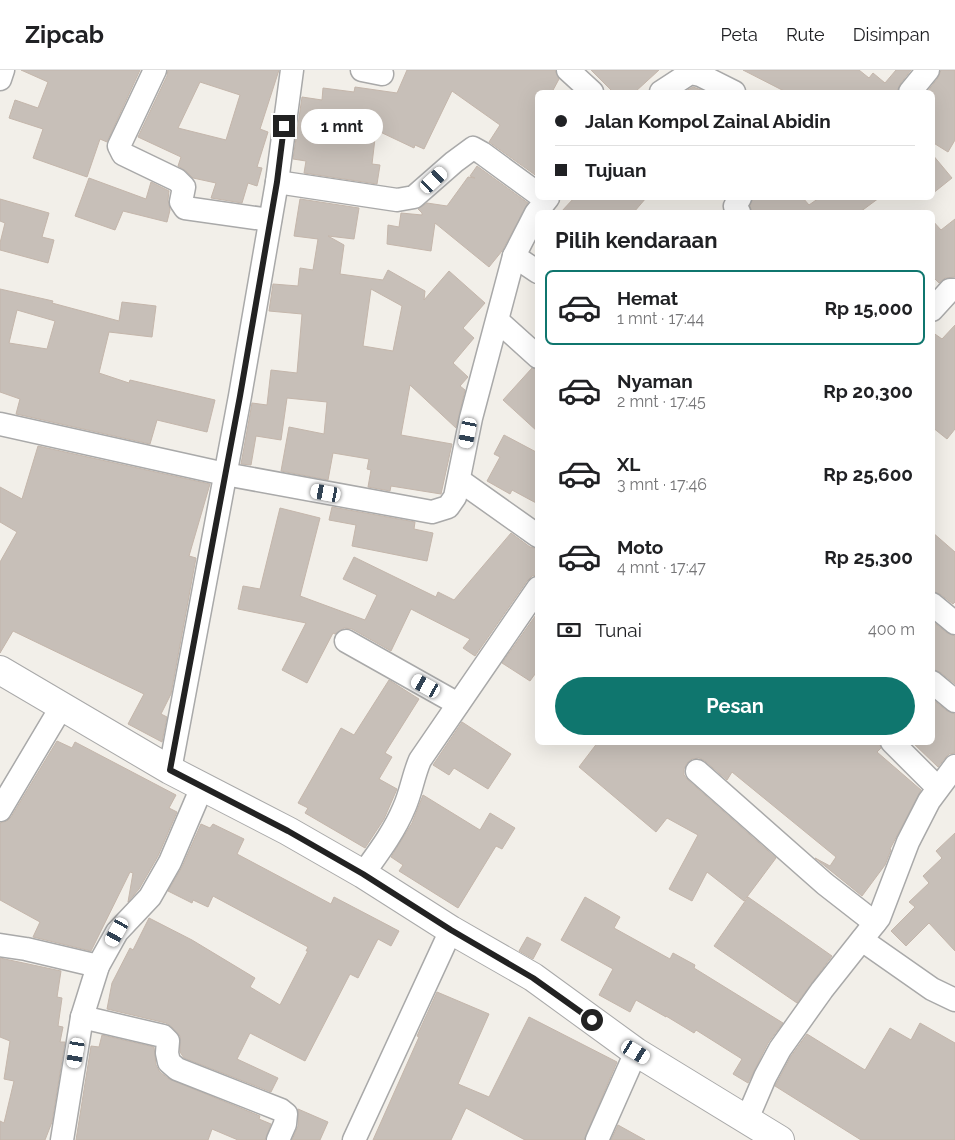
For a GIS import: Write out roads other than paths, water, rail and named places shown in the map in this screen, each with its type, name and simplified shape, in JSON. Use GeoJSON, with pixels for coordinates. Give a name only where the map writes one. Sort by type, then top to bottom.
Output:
{"type":"FeatureCollection","features":[{"type":"Feature","properties":{"kind":"street"},"geometry":{"type":"LineString","coordinates":[[0,79],[2,70]]}},
{"type":"Feature","properties":{"kind":"street"},"geometry":{"type":"LineString","coordinates":[[155,70],[119,146],[123,154],[177,180],[184,187],[181,202],[185,208],[270,220]]}},
{"type":"Feature","properties":{"kind":"street"},"geometry":{"type":"LineString","coordinates":[[170,770],[240,396],[277,182],[292,70]]}},
{"type":"Feature","properties":{"kind":"street"},"geometry":{"type":"LineString","coordinates":[[568,70],[590,90]]}},
{"type":"Feature","properties":{"kind":"street"},"geometry":{"type":"LineString","coordinates":[[912,90],[928,70]]}},
{"type":"Feature","properties":{"kind":"street"},"geometry":{"type":"LineString","coordinates":[[664,90],[690,73],[700,75],[730,90]]}},
{"type":"Feature","properties":{"kind":"street"},"geometry":{"type":"LineString","coordinates":[[277,182],[397,200],[414,197],[472,148],[482,153],[535,191]]}},
{"type":"Feature","properties":{"kind":"street"},"geometry":{"type":"LineString","coordinates":[[0,424],[225,474],[432,512],[448,507],[455,497],[471,418],[514,256],[535,215]]}},
{"type":"Feature","properties":{"kind":"street"},"geometry":{"type":"LineString","coordinates":[[514,256],[535,270]]}},
{"type":"Feature","properties":{"kind":"street"},"geometry":{"type":"LineString","coordinates":[[935,307],[950,290],[955,290]]}},
{"type":"Feature","properties":{"kind":"street"},"geometry":{"type":"LineString","coordinates":[[498,321],[535,354]]}},
{"type":"Feature","properties":{"kind":"street"},"geometry":{"type":"LineString","coordinates":[[459,480],[535,534]]}},
{"type":"Feature","properties":{"kind":"street"},"geometry":{"type":"LineString","coordinates":[[363,874],[391,834],[404,808],[414,772],[420,760],[535,592]]}},
{"type":"Feature","properties":{"kind":"street"},"geometry":{"type":"LineString","coordinates":[[935,606],[955,623]]}},
{"type":"Feature","properties":{"kind":"street"},"geometry":{"type":"LineString","coordinates":[[346,641],[458,704]]}},
{"type":"Feature","properties":{"kind":"street"},"geometry":{"type":"LineString","coordinates":[[0,670],[170,770],[288,831],[363,874],[451,930],[533,978],[636,1052],[780,1140]]}},
{"type":"Feature","properties":{"kind":"street"},"geometry":{"type":"LineString","coordinates":[[935,684],[955,701]]}},
{"type":"Feature","properties":{"kind":"street"},"geometry":{"type":"LineString","coordinates":[[0,810],[62,706]]}},
{"type":"Feature","properties":{"kind":"street"},"geometry":{"type":"LineString","coordinates":[[895,745],[938,788]]}},
{"type":"Feature","properties":{"kind":"street"},"geometry":{"type":"LineString","coordinates":[[747,1119],[764,1077],[780,1049],[822,990],[879,918],[908,842],[929,801],[955,766]]}},
{"type":"Feature","properties":{"kind":"street"},"geometry":{"type":"LineString","coordinates":[[697,771],[825,884],[869,932],[932,989],[955,1000]]}},
{"type":"Feature","properties":{"kind":"street"},"geometry":{"type":"LineString","coordinates":[[62,1140],[82,1017],[98,966],[117,932],[150,897],[170,862],[202,787]]}},
{"type":"Feature","properties":{"kind":"street"},"geometry":{"type":"LineString","coordinates":[[354,1140],[451,930]]}},
{"type":"Feature","properties":{"kind":"street"},"geometry":{"type":"LineString","coordinates":[[0,945],[26,949],[98,966]]}},
{"type":"Feature","properties":{"kind":"street"},"geometry":{"type":"LineString","coordinates":[[82,1017],[163,1036],[168,1041],[166,1053],[169,1062],[177,1068],[286,1114],[285,1124],[278,1140]]}},
{"type":"Feature","properties":{"kind":"street"},"geometry":{"type":"LineString","coordinates":[[597,1140],[636,1052]]}}]}
